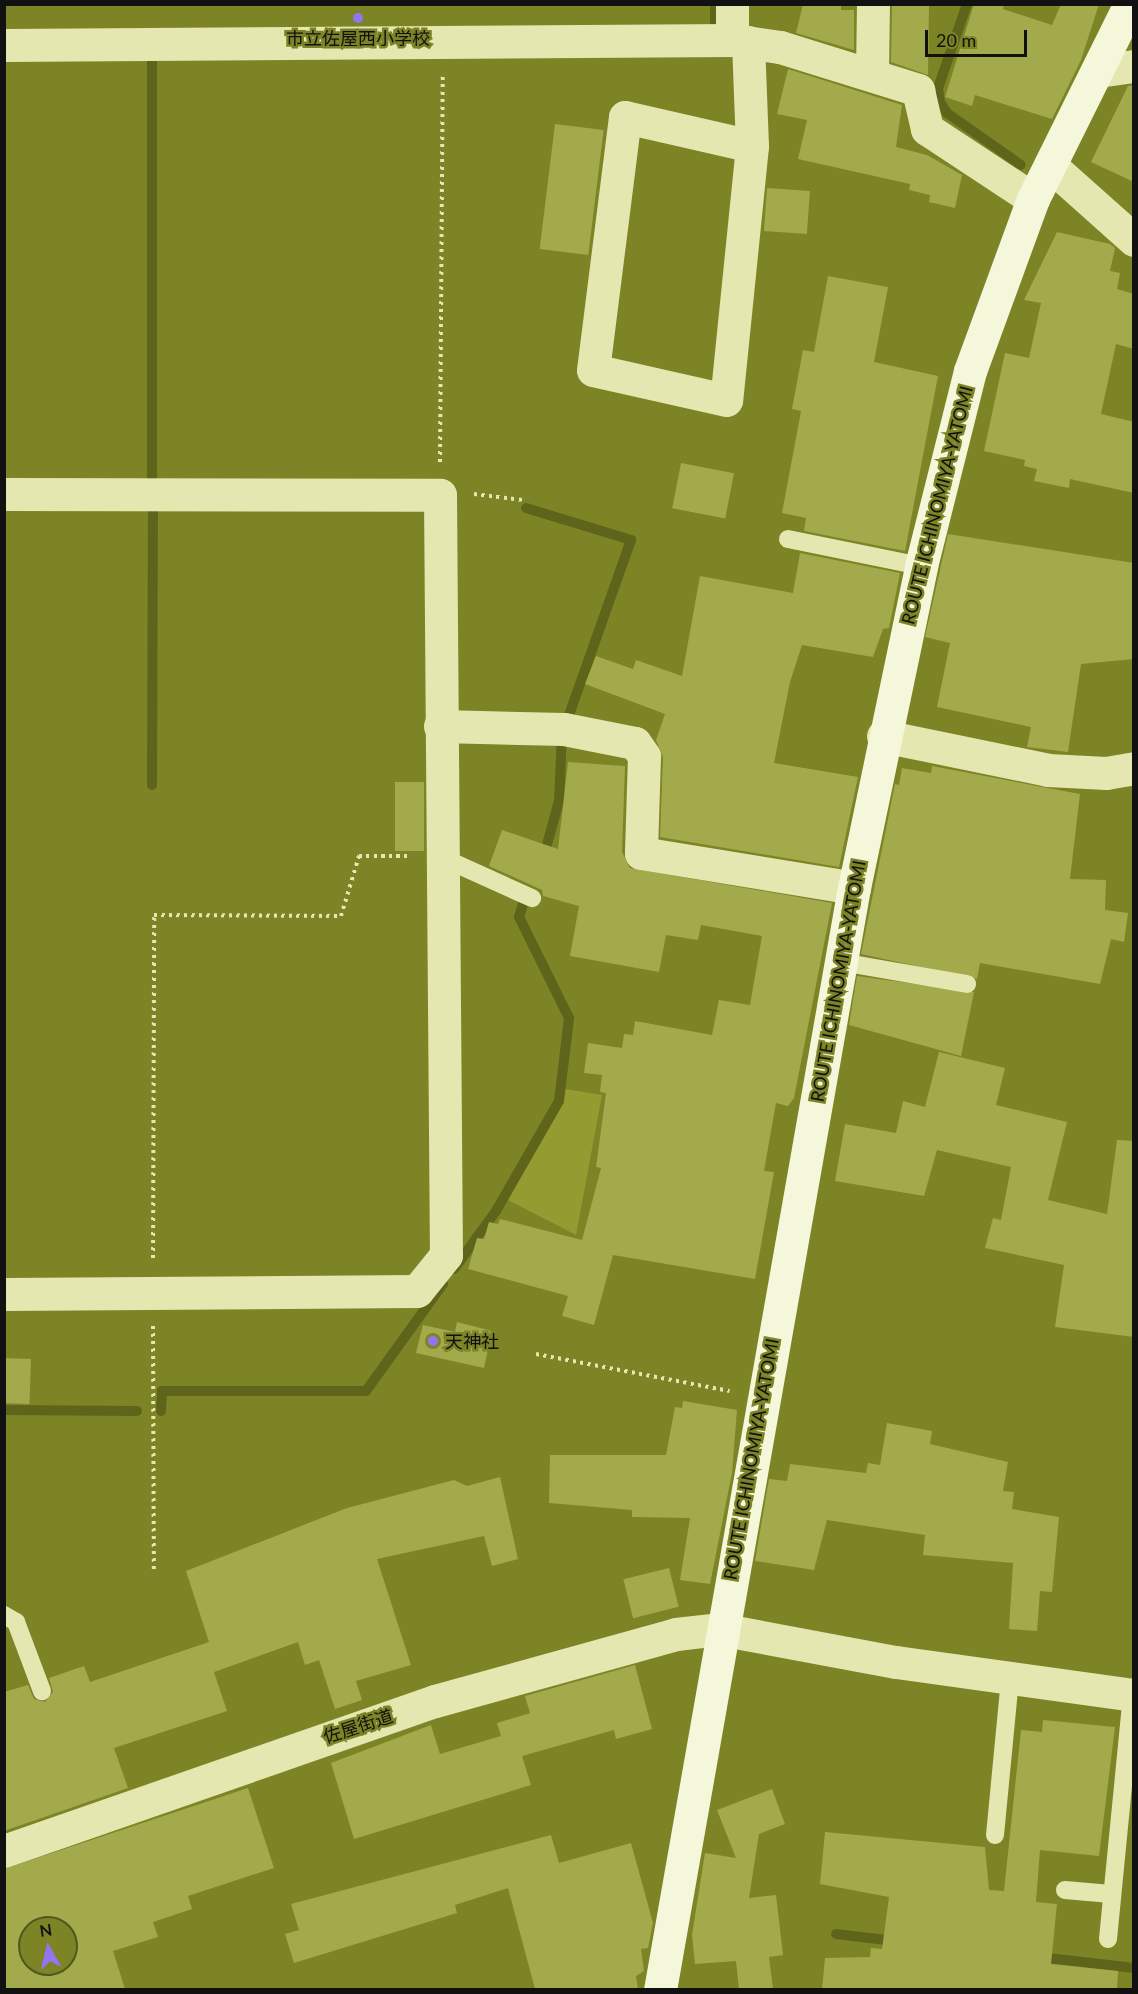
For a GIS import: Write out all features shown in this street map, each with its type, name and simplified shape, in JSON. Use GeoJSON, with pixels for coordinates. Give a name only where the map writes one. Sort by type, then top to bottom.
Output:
{"type":"FeatureCollection","features":[{"type":"Feature","properties":{"kind":"main road","name":"ROUTE ICHINOMIYA-YATOMI"},"geometry":{"type":"LineString","coordinates":[[660,1989],[719,1629],[854,888],[883,736],[921,566],[970,370],[1033,199],[1130,4]]}},
{"type":"Feature","properties":{"kind":"street"},"geometry":{"type":"LineString","coordinates":[[732,4],[740,41],[752,146],[726,400],[593,370],[625,117],[752,146]]}},
{"type":"Feature","properties":{"kind":"street"},"geometry":{"type":"LineString","coordinates":[[872,74],[873,4]]}},
{"type":"Feature","properties":{"kind":"street"},"geometry":{"type":"LineString","coordinates":[[4,45],[740,41],[872,74],[918,90],[927,129],[1033,199]]}},
{"type":"Feature","properties":{"kind":"street"},"geometry":{"type":"LineString","coordinates":[[1098,71],[1134,66]]}},
{"type":"Feature","properties":{"kind":"street"},"geometry":{"type":"LineString","coordinates":[[1051,166],[1134,240]]}},
{"type":"Feature","properties":{"kind":"street"},"geometry":{"type":"LineString","coordinates":[[4,495],[440,495],[441,857],[446,1255],[417,1291],[4,1294]]}},
{"type":"Feature","properties":{"kind":"street"},"geometry":{"type":"LineString","coordinates":[[440,726],[564,729],[635,743],[644,756],[641,853],[854,888]]}},
{"type":"Feature","properties":{"kind":"street"},"geometry":{"type":"LineString","coordinates":[[883,736],[1048,770],[1106,773],[1134,768]]}},
{"type":"Feature","properties":{"kind":"street","name":"佐屋街道"},"geometry":{"type":"LineString","coordinates":[[4,1851],[435,1701],[676,1634],[719,1629],[1010,1679],[1133,1695]]}},
{"type":"Feature","properties":{"kind":"lane"},"geometry":{"type":"LineString","coordinates":[[788,539],[921,566]]}},
{"type":"Feature","properties":{"kind":"lane"},"geometry":{"type":"LineString","coordinates":[[441,857],[532,898]]}},
{"type":"Feature","properties":{"kind":"lane"},"geometry":{"type":"LineString","coordinates":[[841,962],[967,984]]}},
{"type":"Feature","properties":{"kind":"lane"},"geometry":{"type":"LineString","coordinates":[[4,1615],[16,1622],[42,1691]]}},
{"type":"Feature","properties":{"kind":"lane"},"geometry":{"type":"LineString","coordinates":[[995,1835],[1010,1679]]}},
{"type":"Feature","properties":{"kind":"lane"},"geometry":{"type":"LineString","coordinates":[[1108,1939],[1133,1695]]}},
{"type":"Feature","properties":{"kind":"lane"},"geometry":{"type":"LineString","coordinates":[[1065,1890],[1111,1894]]}},
{"type":"Feature","properties":{"kind":"path"},"geometry":{"type":"LineString","coordinates":[[443,42],[440,495],[499,493],[523,500]]}},
{"type":"Feature","properties":{"kind":"path"},"geometry":{"type":"LineString","coordinates":[[154,1571],[154,915],[341,916],[359,856],[441,857]]}},
{"type":"Feature","properties":{"kind":"path"},"geometry":{"type":"LineString","coordinates":[[536,1354],[762,1397]]}},
{"type":"Feature","properties":{"kind":"green space"},"geometry":{"type":"Polygon","coordinates":[[[565,1089],[602,1095],[576,1235],[508,1200],[565,1089]]]}},
{"type":"Feature","properties":{"kind":"building"},"geometry":{"type":"Polygon","coordinates":[[[803,4],[841,4],[841,10],[854,10],[854,50],[796,33],[803,4]]]}},
{"type":"Feature","properties":{"kind":"building"},"geometry":{"type":"Polygon","coordinates":[[[892,4],[929,4],[928,75],[891,62],[892,4]]]}},
{"type":"Feature","properties":{"kind":"building"},"geometry":{"type":"Polygon","coordinates":[[[974,4],[1004,4],[1003,9],[1052,25],[1061,4],[1099,4],[1081,60],[1052,119],[975,95],[972,106],[945,97],[974,4]]]}},
{"type":"Feature","properties":{"kind":"building"},"geometry":{"type":"Polygon","coordinates":[[[788,69],[902,105],[896,147],[927,155],[962,175],[955,208],[929,202],[930,195],[909,190],[910,184],[798,159],[807,120],[777,114],[788,69]]]}},
{"type":"Feature","properties":{"kind":"building"},"geometry":{"type":"Polygon","coordinates":[[[1134,85],[1134,182],[1091,162],[1128,86],[1134,85]]]}},
{"type":"Feature","properties":{"kind":"building"},"geometry":{"type":"Polygon","coordinates":[[[555,124],[604,130],[588,255],[540,249],[555,124]]]}},
{"type":"Feature","properties":{"kind":"building"},"geometry":{"type":"Polygon","coordinates":[[[767,188],[810,191],[807,234],[764,231],[767,188]]]}},
{"type":"Feature","properties":{"kind":"building"},"geometry":{"type":"Polygon","coordinates":[[[1057,232],[1110,244],[1115,248],[1110,271],[1120,273],[1117,289],[1134,294],[1134,349],[1116,344],[1101,414],[1134,422],[1134,493],[1070,479],[1069,488],[1034,481],[1037,469],[1024,466],[1025,460],[984,451],[1005,353],[1029,358],[1041,303],[1024,300],[1057,232]]]}},
{"type":"Feature","properties":{"kind":"building"},"geometry":{"type":"Polygon","coordinates":[[[828,276],[888,287],[874,362],[938,376],[905,551],[804,531],[806,518],[782,513],[801,411],[792,409],[803,350],[814,352],[828,276]]]}},
{"type":"Feature","properties":{"kind":"building"},"geometry":{"type":"Polygon","coordinates":[[[681,463],[734,473],[725,518],[672,508],[681,463]]]}},
{"type":"Feature","properties":{"kind":"building"},"geometry":{"type":"Polygon","coordinates":[[[948,534],[1134,563],[1134,659],[1081,664],[1068,752],[1027,747],[1031,727],[937,707],[950,643],[925,637],[948,534]]]}},
{"type":"Feature","properties":{"kind":"building"},"geometry":{"type":"Polygon","coordinates":[[[800,553],[900,573],[889,628],[883,629],[873,657],[802,645],[790,682],[774,763],[858,777],[839,867],[660,837],[663,757],[656,740],[665,714],[585,684],[596,656],[633,669],[636,660],[682,676],[700,576],[793,593],[800,553]]]}},
{"type":"Feature","properties":{"kind":"building"},"geometry":{"type":"Polygon","coordinates":[[[568,762],[625,766],[622,852],[630,868],[832,903],[794,1098],[788,1106],[776,1103],[764,1171],[774,1172],[755,1279],[613,1255],[594,1325],[562,1316],[568,1296],[468,1269],[477,1238],[484,1239],[489,1222],[498,1224],[500,1219],[582,1240],[601,1168],[596,1167],[606,1093],[600,1092],[602,1075],[584,1073],[588,1043],[622,1048],[624,1034],[633,1035],[635,1021],[712,1035],[719,1000],[750,1005],[762,936],[701,925],[698,940],[666,935],[659,972],[570,956],[579,906],[543,896],[542,890],[489,866],[502,830],[558,849],[568,762]]]}},
{"type":"Feature","properties":{"kind":"building"},"geometry":{"type":"Polygon","coordinates":[[[932,766],[1080,794],[1070,879],[1106,880],[1105,910],[1128,913],[1124,942],[1111,939],[1100,984],[980,963],[977,979],[861,954],[895,784],[899,785],[902,768],[931,773],[932,766]]]}},
{"type":"Feature","properties":{"kind":"building"},"geometry":{"type":"Polygon","coordinates":[[[395,782],[424,782],[424,851],[395,851],[395,782]]]}},
{"type":"Feature","properties":{"kind":"building"},"geometry":{"type":"Polygon","coordinates":[[[857,976],[974,992],[961,1056],[849,1025],[857,976]]]}},
{"type":"Feature","properties":{"kind":"building"},"geometry":{"type":"Polygon","coordinates":[[[939,1052],[1005,1068],[996,1105],[1067,1122],[1048,1200],[1107,1214],[1117,1140],[1134,1141],[1134,1337],[1055,1327],[1064,1265],[985,1248],[993,1218],[1001,1220],[1011,1167],[937,1150],[924,1196],[835,1181],[845,1124],[896,1133],[903,1101],[925,1107],[939,1052]]]}},
{"type":"Feature","properties":{"kind":"building"},"geometry":{"type":"Polygon","coordinates":[[[457,1322],[492,1331],[484,1368],[416,1353],[423,1325],[455,1332],[457,1322]]]}},
{"type":"Feature","properties":{"kind":"building"},"geometry":{"type":"Polygon","coordinates":[[[4,1358],[31,1359],[29,1404],[4,1403],[4,1358]]]}},
{"type":"Feature","properties":{"kind":"building"},"geometry":{"type":"Polygon","coordinates":[[[683,1401],[737,1410],[732,1473],[710,1584],[680,1580],[690,1518],[632,1517],[632,1510],[549,1503],[550,1455],[666,1455],[675,1407],[682,1408],[683,1401]]]}},
{"type":"Feature","properties":{"kind":"building"},"geometry":{"type":"Polygon","coordinates":[[[887,1423],[932,1431],[930,1444],[1008,1462],[1003,1491],[1014,1492],[1012,1509],[1059,1517],[1052,1592],[1040,1591],[1037,1631],[1009,1629],[1013,1563],[923,1555],[925,1535],[827,1520],[814,1570],[755,1561],[769,1479],[787,1481],[790,1464],[866,1473],[868,1463],[880,1465],[887,1423]]]}},
{"type":"Feature","properties":{"kind":"building"},"geometry":{"type":"Polygon","coordinates":[[[500,1477],[518,1559],[492,1566],[484,1536],[377,1559],[411,1665],[356,1681],[362,1700],[335,1709],[319,1660],[305,1665],[298,1642],[214,1672],[227,1711],[114,1748],[128,1788],[4,1831],[4,1692],[28,1685],[34,1699],[45,1702],[53,1692],[49,1678],[84,1666],[90,1682],[209,1642],[186,1571],[347,1508],[454,1480],[467,1486],[500,1477]]]}},
{"type":"Feature","properties":{"kind":"building"},"geometry":{"type":"Polygon","coordinates":[[[669,1568],[679,1607],[633,1618],[623,1579],[669,1568]]]}},
{"type":"Feature","properties":{"kind":"building"},"geometry":{"type":"Polygon","coordinates":[[[635,1665],[652,1729],[616,1739],[614,1730],[522,1756],[531,1785],[354,1839],[331,1763],[431,1725],[440,1754],[501,1736],[497,1723],[530,1713],[525,1696],[635,1665]]]}},
{"type":"Feature","properties":{"kind":"building"},"geometry":{"type":"Polygon","coordinates":[[[1043,1720],[1115,1727],[1099,1856],[1040,1850],[1036,1902],[1057,1904],[1051,1964],[1118,1971],[1117,1989],[822,1989],[825,1958],[870,1957],[871,1948],[882,1949],[889,1897],[820,1884],[825,1832],[985,1847],[989,1890],[1004,1891],[1021,1730],[1042,1732],[1043,1720]]]}},
{"type":"Feature","properties":{"kind":"building"},"geometry":{"type":"Polygon","coordinates":[[[248,1788],[274,1868],[188,1896],[192,1909],[153,1922],[158,1937],[113,1951],[125,1989],[4,1989],[4,1869],[248,1788]]]}},
{"type":"Feature","properties":{"kind":"building"},"geometry":{"type":"Polygon","coordinates":[[[772,1789],[785,1824],[759,1834],[749,1898],[776,1895],[783,1955],[769,1957],[773,1989],[739,1989],[736,1961],[695,1964],[692,1935],[705,1853],[736,1858],[717,1810],[772,1789]]]}},
{"type":"Feature","properties":{"kind":"building"},"geometry":{"type":"Polygon","coordinates":[[[551,1835],[559,1863],[631,1843],[653,1923],[648,1948],[641,1949],[644,1971],[636,1976],[638,1989],[535,1989],[508,1888],[455,1905],[457,1913],[294,1963],[285,1934],[299,1930],[291,1904],[551,1835]]]}},
{"type":"Feature","properties":{"kind":"waterway"},"geometry":{"type":"LineString","coordinates":[[715,4],[715,32]]}},
{"type":"Feature","properties":{"kind":"waterway"},"geometry":{"type":"LineString","coordinates":[[967,4],[938,88],[940,102],[947,113],[1021,165]]}},
{"type":"Feature","properties":{"kind":"waterway"},"geometry":{"type":"LineString","coordinates":[[152,62],[152,485]]}},
{"type":"Feature","properties":{"kind":"waterway"},"geometry":{"type":"LineString","coordinates":[[152,785],[153,500]]}},
{"type":"Feature","properties":{"kind":"waterway"},"geometry":{"type":"LineString","coordinates":[[526,508],[631,540],[568,718]]}},
{"type":"Feature","properties":{"kind":"waterway"},"geometry":{"type":"LineString","coordinates":[[543,859],[559,801],[562,736]]}},
{"type":"Feature","properties":{"kind":"waterway"},"geometry":{"type":"LineString","coordinates":[[454,1269],[496,1211],[559,1101],[569,1018],[519,917],[524,901]]}},
{"type":"Feature","properties":{"kind":"waterway"},"geometry":{"type":"LineString","coordinates":[[161,1411],[162,1391],[366,1391],[443,1284]]}},
{"type":"Feature","properties":{"kind":"waterway"},"geometry":{"type":"LineString","coordinates":[[4,1410],[137,1411]]}},
{"type":"Feature","properties":{"kind":"waterway"},"geometry":{"type":"LineString","coordinates":[[836,1934],[895,1941]]}},
{"type":"Feature","properties":{"kind":"waterway"},"geometry":{"type":"LineString","coordinates":[[1039,1957],[1134,1968]]}},
{"type":"Feature","properties":{"kind":"place","name":"市立佐屋西小学校"},"geometry":{"type":"Point","coordinates":[358,18]}},
{"type":"Feature","properties":{"kind":"place","name":"天神社"},"geometry":{"type":"Point","coordinates":[433,1341]}}]}
